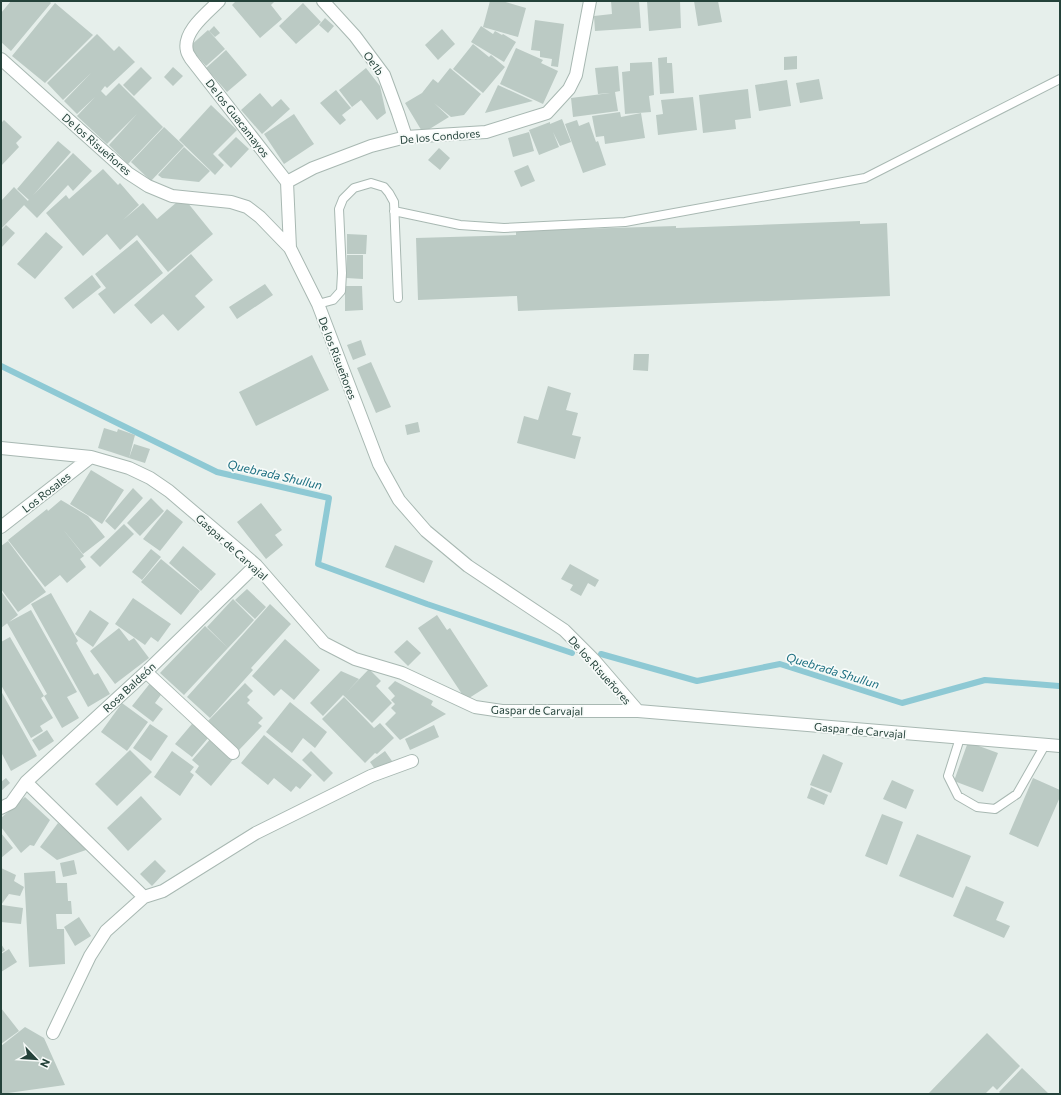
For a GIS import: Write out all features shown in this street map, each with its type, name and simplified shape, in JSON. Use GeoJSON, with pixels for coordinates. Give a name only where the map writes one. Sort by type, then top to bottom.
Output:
{"type":"FeatureCollection","features":[{"type":"Feature","properties":{"kind":"street","name":"De los Guacamayos"},"geometry":{"type":"LineString","coordinates":[[219,1],[193,26],[186,40],[186,51],[287,182]]}},
{"type":"Feature","properties":{"kind":"street","name":"Oe1b"},"geometry":{"type":"LineString","coordinates":[[323,1],[355,36],[384,76],[406,137]]}},
{"type":"Feature","properties":{"kind":"street","name":"De los Condores"},"geometry":{"type":"LineString","coordinates":[[287,182],[313,168],[371,146],[406,137],[486,132],[547,112],[569,89],[576,75],[590,1]]}},
{"type":"Feature","properties":{"kind":"street","name":"De los Risueñores"},"geometry":{"type":"LineString","coordinates":[[1,59],[128,173],[148,186],[172,196],[231,202],[247,207],[260,217],[290,248],[318,304],[379,464],[399,500],[426,530],[468,566],[564,630],[594,660],[638,711]]}},
{"type":"Feature","properties":{"kind":"street"},"geometry":{"type":"LineString","coordinates":[[287,182],[290,248]]}},
{"type":"Feature","properties":{"kind":"street","name":"Gaspar de Carvajal"},"geometry":{"type":"LineString","coordinates":[[1,448],[91,457],[128,468],[150,478],[169,491],[256,565],[324,643],[355,659],[402,672],[475,707],[502,710],[638,711],[1060,746]]}},
{"type":"Feature","properties":{"kind":"street","name":"Los Rosales"},"geometry":{"type":"LineString","coordinates":[[1,527],[91,457]]}},
{"type":"Feature","properties":{"kind":"street","name":"Rosa Baldeón"},"geometry":{"type":"LineString","coordinates":[[1,808],[10,802],[26,782],[146,672],[256,565]]}},
{"type":"Feature","properties":{"kind":"street"},"geometry":{"type":"LineString","coordinates":[[146,672],[233,753]]}},
{"type":"Feature","properties":{"kind":"street"},"geometry":{"type":"LineString","coordinates":[[53,1033],[90,956],[106,931],[144,897],[163,891],[256,833],[371,776],[412,761]]}},
{"type":"Feature","properties":{"kind":"street"},"geometry":{"type":"LineString","coordinates":[[26,782],[144,897]]}},
{"type":"Feature","properties":{"kind":"lane"},"geometry":{"type":"LineString","coordinates":[[394,211],[460,225],[504,228],[625,222],[865,178],[1060,79]]}},
{"type":"Feature","properties":{"kind":"lane"},"geometry":{"type":"LineString","coordinates":[[318,304],[333,300],[341,291],[342,274],[339,209],[343,198],[354,188],[371,183],[384,187],[394,202],[398,298]]}},
{"type":"Feature","properties":{"kind":"lane"},"geometry":{"type":"LineString","coordinates":[[960,738],[948,776],[958,796],[977,807],[995,809],[1017,794],[1045,745]]}},
{"type":"Feature","properties":{"kind":"building"},"geometry":{"type":"Polygon","coordinates":[[[11,1],[49,1],[51,3],[11,51],[1,42],[1,13],[11,1]]]}},
{"type":"Feature","properties":{"kind":"building"},"geometry":{"type":"Polygon","coordinates":[[[236,1],[275,1],[271,5],[282,19],[260,38],[232,5],[236,1]]]}},
{"type":"Feature","properties":{"kind":"building"},"geometry":{"type":"Polygon","coordinates":[[[490,1],[502,1],[526,8],[518,37],[483,27],[490,1]]]}},
{"type":"Feature","properties":{"kind":"building"},"geometry":{"type":"Polygon","coordinates":[[[611,1],[639,1],[641,28],[595,31],[594,16],[612,14],[611,1]]]}},
{"type":"Feature","properties":{"kind":"building"},"geometry":{"type":"Polygon","coordinates":[[[647,1],[680,1],[681,28],[649,31],[647,1]]]}},
{"type":"Feature","properties":{"kind":"building"},"geometry":{"type":"Polygon","coordinates":[[[694,1],[718,1],[722,22],[698,26],[694,1]]]}},
{"type":"Feature","properties":{"kind":"building"},"geometry":{"type":"Polygon","coordinates":[[[55,3],[93,35],[45,83],[12,56],[55,3]]]}},
{"type":"Feature","properties":{"kind":"building"},"geometry":{"type":"Polygon","coordinates":[[[303,3],[321,22],[296,44],[279,26],[303,3]]]}},
{"type":"Feature","properties":{"kind":"building"},"geometry":{"type":"Polygon","coordinates":[[[325,18],[334,26],[328,33],[319,25],[325,18]]]}},
{"type":"Feature","properties":{"kind":"building"},"geometry":{"type":"Polygon","coordinates":[[[535,20],[564,24],[558,67],[551,66],[552,59],[540,57],[540,51],[531,50],[535,20]]]}},
{"type":"Feature","properties":{"kind":"building"},"geometry":{"type":"Polygon","coordinates":[[[214,26],[220,33],[215,37],[209,31],[214,26]]]}},
{"type":"Feature","properties":{"kind":"building"},"geometry":{"type":"Polygon","coordinates":[[[481,26],[493,34],[495,31],[516,42],[504,62],[471,42],[481,26]]]}},
{"type":"Feature","properties":{"kind":"building"},"geometry":{"type":"Polygon","coordinates":[[[442,29],[455,44],[438,60],[425,45],[442,29]]]}},
{"type":"Feature","properties":{"kind":"building"},"geometry":{"type":"Polygon","coordinates":[[[208,30],[225,49],[206,66],[189,47],[208,30]]]}},
{"type":"Feature","properties":{"kind":"building"},"geometry":{"type":"Polygon","coordinates":[[[97,34],[114,51],[119,46],[135,62],[107,88],[105,86],[101,91],[106,96],[119,83],[163,127],[128,164],[109,145],[137,114],[107,144],[77,116],[95,97],[77,114],[64,101],[91,73],[63,100],[47,83],[97,34]]]}},
{"type":"Feature","properties":{"kind":"building"},"geometry":{"type":"Polygon","coordinates":[[[473,44],[489,57],[491,55],[505,67],[483,93],[453,69],[473,44]]]}},
{"type":"Feature","properties":{"kind":"building"},"geometry":{"type":"Polygon","coordinates":[[[516,48],[543,60],[541,63],[558,71],[543,104],[500,84],[516,48]]]}},
{"type":"Feature","properties":{"kind":"building"},"geometry":{"type":"Polygon","coordinates":[[[226,50],[247,75],[227,92],[206,68],[226,50]]]}},
{"type":"Feature","properties":{"kind":"building"},"geometry":{"type":"Polygon","coordinates":[[[797,56],[797,69],[784,70],[784,57],[797,56]]]}},
{"type":"Feature","properties":{"kind":"building"},"geometry":{"type":"Polygon","coordinates":[[[667,57],[667,63],[672,63],[674,93],[660,94],[658,58],[667,57]]]}},
{"type":"Feature","properties":{"kind":"building"},"geometry":{"type":"Polygon","coordinates":[[[652,62],[654,95],[649,96],[651,112],[625,114],[622,72],[630,71],[630,63],[652,62]]]}},
{"type":"Feature","properties":{"kind":"building"},"geometry":{"type":"Polygon","coordinates":[[[618,66],[620,91],[615,92],[618,111],[573,117],[571,98],[610,93],[598,94],[595,68],[618,66]]]}},
{"type":"Feature","properties":{"kind":"building"},"geometry":{"type":"Polygon","coordinates":[[[141,67],[152,78],[134,96],[123,85],[141,67]]]}},
{"type":"Feature","properties":{"kind":"building"},"geometry":{"type":"Polygon","coordinates":[[[173,67],[183,76],[173,86],[164,77],[173,67]]]}},
{"type":"Feature","properties":{"kind":"building"},"geometry":{"type":"Polygon","coordinates":[[[366,68],[380,86],[386,113],[377,120],[361,100],[352,107],[339,90],[366,68]]]}},
{"type":"Feature","properties":{"kind":"building"},"geometry":{"type":"Polygon","coordinates":[[[450,68],[481,94],[464,115],[451,117],[434,103],[449,117],[423,133],[405,103],[422,93],[433,79],[438,83],[450,68]]]}},
{"type":"Feature","properties":{"kind":"building"},"geometry":{"type":"Polygon","coordinates":[[[819,79],[823,99],[800,103],[796,83],[819,79]]]}},
{"type":"Feature","properties":{"kind":"building"},"geometry":{"type":"Polygon","coordinates":[[[787,80],[791,106],[759,111],[755,85],[787,80]]]}},
{"type":"Feature","properties":{"kind":"building"},"geometry":{"type":"Polygon","coordinates":[[[498,85],[533,101],[485,113],[498,85]]]}},
{"type":"Feature","properties":{"kind":"building"},"geometry":{"type":"Polygon","coordinates":[[[748,89],[751,118],[735,120],[736,129],[703,133],[699,95],[748,89]]]}},
{"type":"Feature","properties":{"kind":"building"},"geometry":{"type":"Polygon","coordinates":[[[336,90],[351,108],[342,115],[346,120],[340,125],[320,103],[336,90]]]}},
{"type":"Feature","properties":{"kind":"building"},"geometry":{"type":"Polygon","coordinates":[[[260,93],[272,107],[281,99],[290,109],[262,134],[241,110],[260,93]]]}},
{"type":"Feature","properties":{"kind":"building"},"geometry":{"type":"Polygon","coordinates":[[[693,97],[697,130],[658,135],[656,115],[663,114],[661,100],[693,97]]]}},
{"type":"Feature","properties":{"kind":"building"},"geometry":{"type":"Polygon","coordinates":[[[211,105],[237,130],[213,154],[224,165],[215,175],[179,140],[211,105]]]}},
{"type":"Feature","properties":{"kind":"building"},"geometry":{"type":"Polygon","coordinates":[[[620,112],[621,117],[641,113],[645,138],[605,144],[604,136],[596,137],[592,116],[620,112]]]}},
{"type":"Feature","properties":{"kind":"building"},"geometry":{"type":"Polygon","coordinates":[[[294,114],[314,144],[284,164],[264,134],[294,114]]]}},
{"type":"Feature","properties":{"kind":"building"},"geometry":{"type":"Polygon","coordinates":[[[562,119],[571,142],[560,146],[553,132],[559,147],[539,155],[529,130],[562,119]]]}},
{"type":"Feature","properties":{"kind":"building"},"geometry":{"type":"Polygon","coordinates":[[[4,120],[22,137],[16,143],[19,147],[1,166],[1,123],[4,120]]]}},
{"type":"Feature","properties":{"kind":"building"},"geometry":{"type":"Polygon","coordinates":[[[577,120],[579,126],[589,122],[596,142],[598,141],[606,165],[583,173],[565,124],[577,120]]]}},
{"type":"Feature","properties":{"kind":"building"},"geometry":{"type":"Polygon","coordinates":[[[164,127],[184,146],[151,181],[131,162],[164,127]]]}},
{"type":"Feature","properties":{"kind":"building"},"geometry":{"type":"Polygon","coordinates":[[[529,132],[534,151],[513,157],[508,138],[529,132]]]}},
{"type":"Feature","properties":{"kind":"building"},"geometry":{"type":"Polygon","coordinates":[[[236,137],[249,149],[231,168],[218,155],[236,137]]]}},
{"type":"Feature","properties":{"kind":"building"},"geometry":{"type":"Polygon","coordinates":[[[58,141],[71,152],[29,200],[17,189],[58,141]]]}},
{"type":"Feature","properties":{"kind":"building"},"geometry":{"type":"Polygon","coordinates":[[[184,147],[210,171],[199,182],[162,178],[158,175],[184,147]]]}},
{"type":"Feature","properties":{"kind":"building"},"geometry":{"type":"Polygon","coordinates":[[[439,148],[450,158],[440,170],[428,160],[439,148]]]}},
{"type":"Feature","properties":{"kind":"building"},"geometry":{"type":"Polygon","coordinates":[[[73,153],[92,171],[73,191],[68,185],[37,218],[24,205],[73,153]]]}},
{"type":"Feature","properties":{"kind":"building"},"geometry":{"type":"Polygon","coordinates":[[[528,165],[535,181],[521,187],[514,171],[528,165]]]}},
{"type":"Feature","properties":{"kind":"building"},"geometry":{"type":"Polygon","coordinates":[[[103,169],[118,185],[120,183],[139,205],[123,220],[143,203],[157,219],[183,197],[213,234],[168,272],[137,235],[120,250],[107,234],[83,256],[46,213],[66,195],[69,199],[103,169]]]}},
{"type":"Feature","properties":{"kind":"building"},"geometry":{"type":"Polygon","coordinates":[[[14,187],[28,201],[1,229],[1,201],[14,187]]]}},
{"type":"Feature","properties":{"kind":"building"},"geometry":{"type":"Polygon","coordinates":[[[860,221],[860,224],[887,223],[890,296],[518,311],[517,296],[418,300],[416,238],[516,235],[516,231],[676,226],[676,228],[860,221]]]}},
{"type":"Feature","properties":{"kind":"building"},"geometry":{"type":"Polygon","coordinates":[[[6,225],[15,233],[1,248],[1,230],[6,225]]]}},
{"type":"Feature","properties":{"kind":"building"},"geometry":{"type":"Polygon","coordinates":[[[46,232],[63,247],[35,279],[17,264],[46,232]]]}},
{"type":"Feature","properties":{"kind":"building"},"geometry":{"type":"Polygon","coordinates":[[[347,234],[367,235],[366,254],[347,254],[347,234]]]}},
{"type":"Feature","properties":{"kind":"building"},"geometry":{"type":"Polygon","coordinates":[[[137,240],[163,273],[114,314],[98,294],[106,288],[95,274],[137,240]]]}},
{"type":"Feature","properties":{"kind":"building"},"geometry":{"type":"Polygon","coordinates":[[[191,254],[213,280],[195,296],[205,307],[178,331],[163,314],[151,324],[134,305],[191,254]]]}},
{"type":"Feature","properties":{"kind":"building"},"geometry":{"type":"Polygon","coordinates":[[[347,255],[363,255],[363,279],[346,278],[347,255]]]}},
{"type":"Feature","properties":{"kind":"building"},"geometry":{"type":"Polygon","coordinates":[[[92,275],[101,287],[73,309],[64,298],[92,275]]]}},
{"type":"Feature","properties":{"kind":"building"},"geometry":{"type":"Polygon","coordinates":[[[265,284],[273,295],[237,319],[229,307],[265,284]]]}},
{"type":"Feature","properties":{"kind":"building"},"geometry":{"type":"Polygon","coordinates":[[[345,286],[362,286],[363,310],[345,311],[345,286]]]}},
{"type":"Feature","properties":{"kind":"building"},"geometry":{"type":"Polygon","coordinates":[[[361,340],[366,355],[353,360],[347,345],[361,340]]]}},
{"type":"Feature","properties":{"kind":"building"},"geometry":{"type":"Polygon","coordinates":[[[634,354],[649,354],[648,371],[633,370],[634,354]]]}},
{"type":"Feature","properties":{"kind":"building"},"geometry":{"type":"Polygon","coordinates":[[[312,355],[329,390],[256,426],[239,392],[312,355]]]}},
{"type":"Feature","properties":{"kind":"building"},"geometry":{"type":"Polygon","coordinates":[[[371,362],[391,407],[376,413],[357,368],[371,362]]]}},
{"type":"Feature","properties":{"kind":"building"},"geometry":{"type":"Polygon","coordinates":[[[548,386],[571,393],[566,410],[578,413],[572,435],[581,437],[575,459],[517,443],[524,416],[538,420],[548,386]]]}},
{"type":"Feature","properties":{"kind":"building"},"geometry":{"type":"Polygon","coordinates":[[[418,422],[420,432],[407,435],[405,425],[418,422]]]}},
{"type":"Feature","properties":{"kind":"building"},"geometry":{"type":"Polygon","coordinates":[[[104,428],[117,432],[118,429],[135,435],[129,458],[98,448],[104,428]]]}},
{"type":"Feature","properties":{"kind":"building"},"geometry":{"type":"Polygon","coordinates":[[[134,444],[150,449],[145,463],[129,458],[134,444]]]}},
{"type":"Feature","properties":{"kind":"building"},"geometry":{"type":"Polygon","coordinates":[[[91,470],[124,490],[102,524],[70,504],[91,470]]]}},
{"type":"Feature","properties":{"kind":"building"},"geometry":{"type":"Polygon","coordinates":[[[133,488],[143,498],[115,530],[105,521],[133,488]]]}},
{"type":"Feature","properties":{"kind":"building"},"geometry":{"type":"Polygon","coordinates":[[[151,498],[164,511],[140,536],[127,523],[151,498]]]}},
{"type":"Feature","properties":{"kind":"building"},"geometry":{"type":"Polygon","coordinates":[[[61,500],[88,516],[105,537],[83,554],[62,528],[84,556],[80,559],[86,567],[67,583],[60,575],[45,587],[8,540],[47,509],[48,511],[61,500]]]}},
{"type":"Feature","properties":{"kind":"building"},"geometry":{"type":"Polygon","coordinates":[[[261,503],[282,530],[275,535],[283,545],[266,559],[237,522],[261,503]]]}},
{"type":"Feature","properties":{"kind":"building"},"geometry":{"type":"Polygon","coordinates":[[[167,509],[183,522],[160,551],[143,539],[167,509]]]}},
{"type":"Feature","properties":{"kind":"building"},"geometry":{"type":"Polygon","coordinates":[[[124,524],[134,534],[100,567],[90,557],[124,524]]]}},
{"type":"Feature","properties":{"kind":"building"},"geometry":{"type":"Polygon","coordinates":[[[8,541],[46,592],[18,612],[1,589],[1,546],[8,541]]]}},
{"type":"Feature","properties":{"kind":"building"},"geometry":{"type":"Polygon","coordinates":[[[395,545],[433,561],[424,583],[385,567],[395,545]]]}},
{"type":"Feature","properties":{"kind":"building"},"geometry":{"type":"Polygon","coordinates":[[[183,546],[216,574],[201,591],[169,563],[183,546]]]}},
{"type":"Feature","properties":{"kind":"building"},"geometry":{"type":"Polygon","coordinates":[[[151,549],[161,557],[142,580],[132,572],[151,549]]]}},
{"type":"Feature","properties":{"kind":"building"},"geometry":{"type":"Polygon","coordinates":[[[161,559],[200,591],[181,615],[141,582],[161,559]]]}},
{"type":"Feature","properties":{"kind":"building"},"geometry":{"type":"Polygon","coordinates":[[[570,564],[599,580],[595,587],[588,583],[581,596],[570,590],[573,585],[561,579],[570,564]]]}},
{"type":"Feature","properties":{"kind":"building"},"geometry":{"type":"Polygon","coordinates":[[[247,589],[266,607],[255,619],[235,600],[247,589]]]}},
{"type":"Feature","properties":{"kind":"building"},"geometry":{"type":"Polygon","coordinates":[[[1,591],[18,615],[1,628],[1,591]]]}},
{"type":"Feature","properties":{"kind":"building"},"geometry":{"type":"Polygon","coordinates":[[[51,593],[78,641],[76,643],[94,675],[98,673],[110,694],[88,707],[31,604],[51,593]]]}},
{"type":"Feature","properties":{"kind":"building"},"geometry":{"type":"Polygon","coordinates":[[[133,598],[171,624],[158,642],[151,637],[145,645],[115,624],[133,598]]]}},
{"type":"Feature","properties":{"kind":"building"},"geometry":{"type":"Polygon","coordinates":[[[233,599],[254,620],[228,648],[207,627],[233,599]]]}},
{"type":"Feature","properties":{"kind":"building"},"geometry":{"type":"Polygon","coordinates":[[[270,604],[291,624],[251,668],[253,670],[210,718],[187,697],[270,604]]]}},
{"type":"Feature","properties":{"kind":"building"},"geometry":{"type":"Polygon","coordinates":[[[31,610],[77,692],[67,697],[79,718],[62,728],[44,696],[47,694],[7,623],[31,610]]]}},
{"type":"Feature","properties":{"kind":"building"},"geometry":{"type":"Polygon","coordinates":[[[90,610],[109,623],[93,647],[75,634],[90,610]]]}},
{"type":"Feature","properties":{"kind":"building"},"geometry":{"type":"Polygon","coordinates":[[[437,615],[447,630],[450,628],[488,686],[466,700],[418,628],[437,615]]]}},
{"type":"Feature","properties":{"kind":"building"},"geometry":{"type":"Polygon","coordinates":[[[205,626],[228,648],[184,695],[160,673],[205,626]]]}},
{"type":"Feature","properties":{"kind":"building"},"geometry":{"type":"Polygon","coordinates":[[[119,628],[129,641],[134,638],[149,658],[115,684],[90,651],[119,628]]]}},
{"type":"Feature","properties":{"kind":"building"},"geometry":{"type":"Polygon","coordinates":[[[10,637],[44,696],[41,698],[53,718],[40,726],[43,731],[31,738],[1,685],[1,642],[10,637]]]}},
{"type":"Feature","properties":{"kind":"building"},"geometry":{"type":"Polygon","coordinates":[[[285,639],[320,670],[294,700],[281,689],[274,696],[252,676],[285,639]]]}},
{"type":"Feature","properties":{"kind":"building"},"geometry":{"type":"Polygon","coordinates":[[[407,640],[421,653],[408,666],[394,652],[407,640]]]}},
{"type":"Feature","properties":{"kind":"building"},"geometry":{"type":"Polygon","coordinates":[[[369,669],[381,681],[376,686],[392,703],[372,723],[343,695],[323,716],[310,703],[341,671],[359,679],[346,693],[369,669]]]}},
{"type":"Feature","properties":{"kind":"building"},"geometry":{"type":"Polygon","coordinates":[[[395,681],[433,701],[431,705],[446,714],[400,740],[385,724],[396,713],[391,708],[395,704],[391,700],[395,696],[388,688],[395,681]]]}},
{"type":"Feature","properties":{"kind":"building"},"geometry":{"type":"Polygon","coordinates":[[[151,682],[163,692],[155,703],[163,709],[153,722],[132,706],[151,682]]]}},
{"type":"Feature","properties":{"kind":"building"},"geometry":{"type":"Polygon","coordinates":[[[245,683],[253,691],[247,697],[250,700],[247,703],[263,718],[258,723],[262,726],[239,750],[208,721],[245,683]]]}},
{"type":"Feature","properties":{"kind":"building"},"geometry":{"type":"Polygon","coordinates":[[[1,691],[37,756],[11,771],[1,752],[1,691]]]}},
{"type":"Feature","properties":{"kind":"building"},"geometry":{"type":"Polygon","coordinates":[[[344,697],[374,728],[380,723],[394,738],[365,763],[322,719],[344,697]]]}},
{"type":"Feature","properties":{"kind":"building"},"geometry":{"type":"Polygon","coordinates":[[[290,702],[327,732],[315,748],[303,738],[292,753],[266,732],[290,702]]]}},
{"type":"Feature","properties":{"kind":"building"},"geometry":{"type":"Polygon","coordinates":[[[122,703],[148,722],[127,751],[101,732],[122,703]]]}},
{"type":"Feature","properties":{"kind":"building"},"geometry":{"type":"Polygon","coordinates":[[[197,718],[214,731],[192,757],[175,744],[197,718]]]}},
{"type":"Feature","properties":{"kind":"building"},"geometry":{"type":"Polygon","coordinates":[[[150,724],[168,736],[151,761],[133,748],[150,724]]]}},
{"type":"Feature","properties":{"kind":"building"},"geometry":{"type":"Polygon","coordinates":[[[434,725],[439,737],[410,750],[405,739],[434,725]]]}},
{"type":"Feature","properties":{"kind":"building"},"geometry":{"type":"Polygon","coordinates":[[[47,730],[54,741],[39,751],[32,740],[47,730]]]}},
{"type":"Feature","properties":{"kind":"building"},"geometry":{"type":"Polygon","coordinates":[[[264,735],[312,775],[300,789],[296,786],[291,792],[274,778],[268,785],[241,763],[264,735]]]}},
{"type":"Feature","properties":{"kind":"building"},"geometry":{"type":"Polygon","coordinates":[[[212,737],[235,757],[211,786],[195,772],[199,766],[192,760],[212,737]]]}},
{"type":"Feature","properties":{"kind":"building"},"geometry":{"type":"Polygon","coordinates":[[[968,742],[998,753],[983,792],[954,781],[968,742]]]}},
{"type":"Feature","properties":{"kind":"building"},"geometry":{"type":"Polygon","coordinates":[[[130,750],[152,772],[117,806],[95,784],[130,750]]]}},
{"type":"Feature","properties":{"kind":"building"},"geometry":{"type":"Polygon","coordinates":[[[172,751],[194,767],[190,772],[194,775],[180,796],[154,777],[172,751]]]}},
{"type":"Feature","properties":{"kind":"building"},"geometry":{"type":"Polygon","coordinates":[[[311,751],[333,773],[324,782],[302,760],[311,751]]]}},
{"type":"Feature","properties":{"kind":"building"},"geometry":{"type":"Polygon","coordinates":[[[385,751],[392,761],[377,772],[370,762],[385,751]]]}},
{"type":"Feature","properties":{"kind":"building"},"geometry":{"type":"Polygon","coordinates":[[[823,754],[843,763],[831,793],[810,785],[823,754]]]}},
{"type":"Feature","properties":{"kind":"building"},"geometry":{"type":"Polygon","coordinates":[[[6,778],[10,783],[1,791],[1,782],[6,778]]]}},
{"type":"Feature","properties":{"kind":"building"},"geometry":{"type":"Polygon","coordinates":[[[1033,778],[1060,790],[1060,797],[1038,847],[1009,834],[1033,778]]]}},
{"type":"Feature","properties":{"kind":"building"},"geometry":{"type":"Polygon","coordinates":[[[892,780],[914,790],[906,809],[883,799],[892,780]]]}},
{"type":"Feature","properties":{"kind":"building"},"geometry":{"type":"Polygon","coordinates":[[[811,787],[828,795],[824,805],[807,798],[811,787]]]}},
{"type":"Feature","properties":{"kind":"building"},"geometry":{"type":"Polygon","coordinates":[[[141,796],[162,819],[128,851],[107,828],[141,796]]]}},
{"type":"Feature","properties":{"kind":"building"},"geometry":{"type":"Polygon","coordinates":[[[25,797],[50,820],[34,846],[30,845],[21,853],[1,827],[1,818],[25,797]]]}},
{"type":"Feature","properties":{"kind":"building"},"geometry":{"type":"Polygon","coordinates":[[[882,814],[903,822],[887,865],[865,856],[882,814]]]}},
{"type":"Feature","properties":{"kind":"building"},"geometry":{"type":"Polygon","coordinates":[[[58,823],[89,849],[57,860],[40,847],[58,823]]]}},
{"type":"Feature","properties":{"kind":"building"},"geometry":{"type":"Polygon","coordinates":[[[1,833],[13,848],[1,858],[1,833]]]}},
{"type":"Feature","properties":{"kind":"building"},"geometry":{"type":"Polygon","coordinates":[[[917,834],[971,856],[953,898],[899,876],[917,834]]]}},
{"type":"Feature","properties":{"kind":"building"},"geometry":{"type":"Polygon","coordinates":[[[74,860],[77,874],[63,877],[60,863],[74,860]]]}},
{"type":"Feature","properties":{"kind":"building"},"geometry":{"type":"Polygon","coordinates":[[[155,860],[166,871],[152,886],[140,874],[155,860]]]}},
{"type":"Feature","properties":{"kind":"building"},"geometry":{"type":"Polygon","coordinates":[[[1,868],[16,875],[14,881],[24,887],[20,896],[9,894],[1,905],[1,868]]]}},
{"type":"Feature","properties":{"kind":"building"},"geometry":{"type":"Polygon","coordinates":[[[55,871],[56,883],[67,883],[68,901],[71,901],[72,914],[56,914],[57,929],[64,929],[65,964],[29,967],[24,873],[55,871]]]}},
{"type":"Feature","properties":{"kind":"building"},"geometry":{"type":"Polygon","coordinates":[[[966,886],[1004,902],[996,920],[1010,926],[1004,938],[953,916],[966,886]]]}},
{"type":"Feature","properties":{"kind":"building"},"geometry":{"type":"Polygon","coordinates":[[[2,905],[23,908],[21,924],[1,922],[2,905]]]}},
{"type":"Feature","properties":{"kind":"building"},"geometry":{"type":"Polygon","coordinates":[[[79,917],[91,936],[75,946],[64,927],[79,917]]]}},
{"type":"Feature","properties":{"kind":"building"},"geometry":{"type":"Polygon","coordinates":[[[1,944],[5,950],[1,953],[1,944]]]}},
{"type":"Feature","properties":{"kind":"building"},"geometry":{"type":"Polygon","coordinates":[[[9,949],[17,962],[1,972],[1,954],[9,949]]]}},
{"type":"Feature","properties":{"kind":"building"},"geometry":{"type":"Polygon","coordinates":[[[1,1008],[19,1031],[1,1044],[1,1008]]]}},
{"type":"Feature","properties":{"kind":"building"},"geometry":{"type":"Polygon","coordinates":[[[25,1027],[44,1038],[65,1085],[1,1094],[1,1046],[25,1027]]]}},
{"type":"Feature","properties":{"kind":"building"},"geometry":{"type":"Polygon","coordinates":[[[987,1033],[1020,1066],[997,1090],[993,1086],[985,1094],[928,1094],[987,1033]]]}},
{"type":"Feature","properties":{"kind":"building"},"geometry":{"type":"Polygon","coordinates":[[[1022,1068],[1049,1094],[1001,1094],[999,1092],[1022,1068]]]}},
{"type":"Feature","properties":{"kind":"waterway","name":"Quebrada Shullun"},"geometry":{"type":"LineString","coordinates":[[1,366],[217,472],[329,498],[318,564],[427,604],[572,653]]}},
{"type":"Feature","properties":{"kind":"waterway","name":"Quebrada Shullun"},"geometry":{"type":"LineString","coordinates":[[601,654],[697,681],[780,664],[902,703],[985,680],[1059,686]]}}]}
